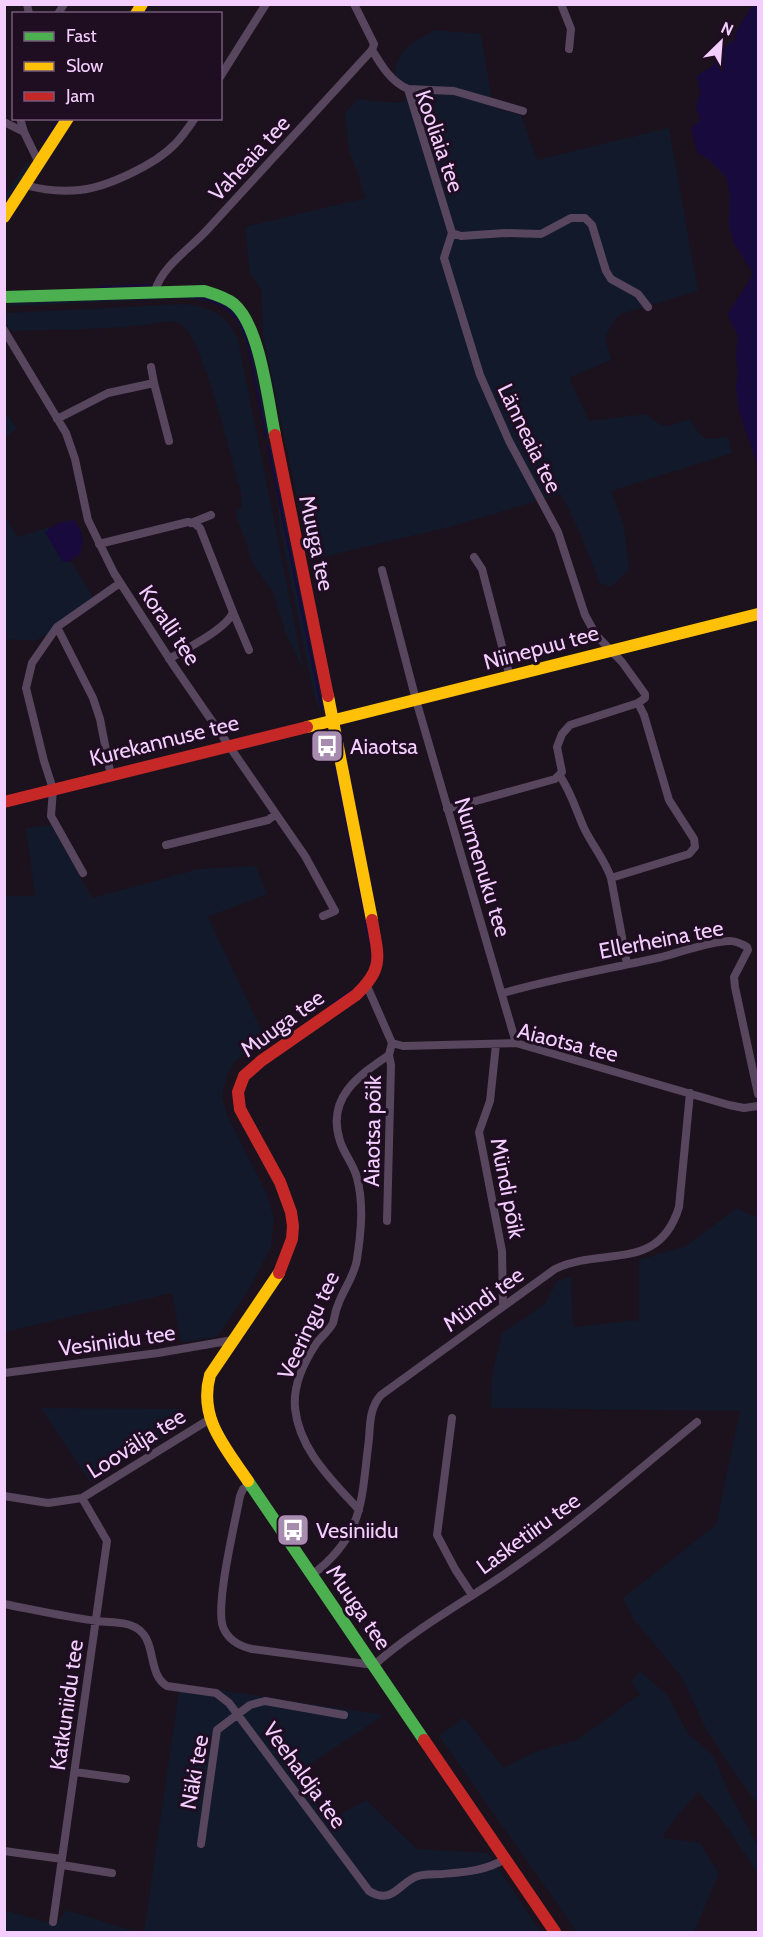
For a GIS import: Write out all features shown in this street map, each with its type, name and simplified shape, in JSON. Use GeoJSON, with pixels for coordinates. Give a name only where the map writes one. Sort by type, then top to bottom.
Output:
{"type":"FeatureCollection","features":[{"type":"Feature","properties":{"kind":"street"},"geometry":{"type":"LineString","coordinates":[[222,74],[266,4]]}},
{"type":"Feature","properties":{"kind":"street","name":"Kooliaia tee"},"geometry":{"type":"LineString","coordinates":[[354,4],[374,44],[372,50],[388,75],[408,89],[452,233]]}},
{"type":"Feature","properties":{"kind":"street"},"geometry":{"type":"LineString","coordinates":[[561,4],[571,29],[569,49]]}},
{"type":"Feature","properties":{"kind":"street","name":"Vaheaia tee"},"geometry":{"type":"LineString","coordinates":[[155,291],[164,273],[202,236],[372,50]]}},
{"type":"Feature","properties":{"kind":"street"},"geometry":{"type":"LineString","coordinates":[[408,89],[454,91],[523,111]]}},
{"type":"Feature","properties":{"kind":"street"},"geometry":{"type":"LineString","coordinates":[[21,120],[39,163]]}},
{"type":"Feature","properties":{"kind":"street"},"geometry":{"type":"LineString","coordinates":[[4,217],[67,120]]}},
{"type":"Feature","properties":{"kind":"street"},"geometry":{"type":"LineString","coordinates":[[25,185],[68,191],[92,188],[110,182],[161,156],[175,144],[193,120]]}},
{"type":"Feature","properties":{"kind":"street"},"geometry":{"type":"LineString","coordinates":[[4,122],[24,132]]}},
{"type":"Feature","properties":{"kind":"street"},"geometry":{"type":"LineString","coordinates":[[452,233],[461,236],[505,233],[541,234],[572,218],[585,218],[592,225],[606,272],[611,279],[638,294],[648,307]]}},
{"type":"Feature","properties":{"kind":"street","name":"Länneaia tee"},"geometry":{"type":"LineString","coordinates":[[452,233],[444,258],[480,375],[509,441],[558,532],[585,615],[596,635],[622,662],[645,694],[645,698],[638,703]]}},
{"type":"Feature","properties":{"kind":"street","name":"Muuga tee"},"geometry":{"type":"LineString","coordinates":[[4,297],[193,290],[214,293],[232,302],[239,308],[251,327],[333,719],[378,951],[377,968],[367,986],[356,996],[261,1061],[244,1077],[240,1085],[238,1092],[240,1109],[289,1203],[293,1227],[290,1248],[280,1271],[216,1365],[206,1385],[206,1409],[250,1484],[555,1932]]}},
{"type":"Feature","properties":{"kind":"street","name":"Koralli tee"},"geometry":{"type":"LineString","coordinates":[[4,330],[66,434],[88,520],[120,583],[169,659],[305,856],[335,911],[323,915]]}},
{"type":"Feature","properties":{"kind":"street"},"geometry":{"type":"LineString","coordinates":[[151,367],[169,441]]}},
{"type":"Feature","properties":{"kind":"street"},"geometry":{"type":"LineString","coordinates":[[57,420],[108,393],[154,383]]}},
{"type":"Feature","properties":{"kind":"street"},"geometry":{"type":"LineString","coordinates":[[99,544],[191,523],[211,514]]}},
{"type":"Feature","properties":{"kind":"street"},"geometry":{"type":"LineString","coordinates":[[191,523],[200,528],[249,650]]}},
{"type":"Feature","properties":{"kind":"street"},"geometry":{"type":"LineString","coordinates":[[474,557],[482,569],[510,677]]}},
{"type":"Feature","properties":{"kind":"street","name":"Nurmenuku tee"},"geometry":{"type":"LineString","coordinates":[[382,570],[416,700],[516,1043]]}},
{"type":"Feature","properties":{"kind":"street"},"geometry":{"type":"LineString","coordinates":[[83,873],[51,816],[53,789],[26,688],[32,663],[57,627],[120,583]]}},
{"type":"Feature","properties":{"kind":"street"},"geometry":{"type":"LineString","coordinates":[[169,659],[214,631],[228,620],[233,612]]}},
{"type":"Feature","properties":{"kind":"street","name":"Niinepuu tee"},"geometry":{"type":"LineString","coordinates":[[333,719],[759,614]]}},
{"type":"Feature","properties":{"kind":"street"},"geometry":{"type":"LineString","coordinates":[[57,627],[93,698],[100,719],[111,776]]}},
{"type":"Feature","properties":{"kind":"street"},"geometry":{"type":"LineString","coordinates":[[612,878],[689,854],[694,847],[694,839],[669,800],[644,715],[638,703],[570,725],[556,747],[561,764],[560,776],[612,878],[627,964]]}},
{"type":"Feature","properties":{"kind":"street","name":"Kurekannuse tee"},"geometry":{"type":"LineString","coordinates":[[4,802],[333,719]]}},
{"type":"Feature","properties":{"kind":"street"},"geometry":{"type":"LineString","coordinates":[[447,809],[560,776]]}},
{"type":"Feature","properties":{"kind":"street"},"geometry":{"type":"LineString","coordinates":[[166,845],[268,820],[276,814]]}},
{"type":"Feature","properties":{"kind":"street","name":"Ellerheina tee"},"geometry":{"type":"LineString","coordinates":[[503,993],[552,979],[731,941],[747,946],[747,955],[734,977],[759,1094]]}},
{"type":"Feature","properties":{"kind":"street"},"geometry":{"type":"LineString","coordinates":[[367,986],[392,1043]]}},
{"type":"Feature","properties":{"kind":"street","name":"Aiaotsa tee"},"geometry":{"type":"LineString","coordinates":[[392,1043],[403,1046],[516,1043],[744,1108],[759,1106]]}},
{"type":"Feature","properties":{"kind":"street","name":"Aiaotsa põik"},"geometry":{"type":"LineString","coordinates":[[387,1221],[391,1143],[389,1055],[392,1043]]}},
{"type":"Feature","properties":{"kind":"street","name":"Mündi põik"},"geometry":{"type":"LineString","coordinates":[[496,1044],[490,1101],[478,1132],[502,1251],[503,1305]]}},
{"type":"Feature","properties":{"kind":"street","name":"Veeringu tee"},"geometry":{"type":"LineString","coordinates":[[359,1510],[314,1457],[300,1432],[295,1404],[300,1375],[311,1352],[332,1324],[337,1306],[357,1262],[362,1205],[357,1176],[337,1131],[338,1106],[346,1091],[355,1081],[389,1055]]}},
{"type":"Feature","properties":{"kind":"street","name":"Mündi tee"},"geometry":{"type":"LineString","coordinates":[[312,1575],[328,1563],[346,1542],[353,1529],[359,1510],[371,1418],[377,1400],[389,1388],[555,1269],[581,1260],[616,1257],[648,1250],[655,1245],[675,1220],[679,1207],[690,1093]]}},
{"type":"Feature","properties":{"kind":"street","name":"Vesiniidu tee"},"geometry":{"type":"LineString","coordinates":[[4,1373],[158,1353],[233,1340]]}},
{"type":"Feature","properties":{"kind":"street"},"geometry":{"type":"LineString","coordinates":[[452,1418],[437,1535],[449,1560],[472,1595]]}},
{"type":"Feature","properties":{"kind":"street","name":"Loovälja tee"},"geometry":{"type":"LineString","coordinates":[[82,1498],[210,1419]]}},
{"type":"Feature","properties":{"kind":"street","name":"Lasketiiru tee"},"geometry":{"type":"LineString","coordinates":[[374,1665],[472,1595],[520,1564],[592,1510],[698,1422]]}},
{"type":"Feature","properties":{"kind":"street"},"geometry":{"type":"LineString","coordinates":[[250,1484],[243,1489],[240,1496],[226,1573],[220,1612],[226,1634],[242,1647],[374,1665]]}},
{"type":"Feature","properties":{"kind":"street"},"geometry":{"type":"LineString","coordinates":[[4,1496],[48,1503],[82,1498]]}},
{"type":"Feature","properties":{"kind":"street","name":"Katkuniidu tee"},"geometry":{"type":"LineString","coordinates":[[53,1922],[107,1541],[82,1498]]}},
{"type":"Feature","properties":{"kind":"street"},"geometry":{"type":"LineString","coordinates":[[4,1604],[97,1622]]}},
{"type":"Feature","properties":{"kind":"street","name":"Veehaldja tee"},"geometry":{"type":"LineString","coordinates":[[97,1622],[124,1624],[138,1629],[146,1638],[157,1676],[162,1683],[167,1686],[216,1693],[229,1702],[369,1891],[376,1895],[390,1895],[417,1876],[483,1869],[505,1859]]}},
{"type":"Feature","properties":{"kind":"street"},"geometry":{"type":"LineString","coordinates":[[237,1713],[250,1705],[265,1701],[344,1715]]}},
{"type":"Feature","properties":{"kind":"street","name":"Näki tee"},"geometry":{"type":"LineString","coordinates":[[201,1844],[217,1730],[237,1713]]}},
{"type":"Feature","properties":{"kind":"street"},"geometry":{"type":"LineString","coordinates":[[75,1772],[126,1779]]}},
{"type":"Feature","properties":{"kind":"street"},"geometry":{"type":"LineString","coordinates":[[4,1851],[112,1873]]}},
{"type":"Feature","properties":{"kind":"shaded area"},"geometry":{"type":"Polygon","coordinates":[[[752,5],[758,5],[758,467],[739,411],[736,386],[738,335],[728,313],[751,278],[752,272],[734,243],[729,227],[730,195],[726,177],[708,159],[697,153],[691,128],[700,119],[696,108],[700,93],[697,77],[714,65],[718,53],[735,39],[735,33],[752,5]]]}},
{"type":"Feature","properties":{"kind":"shaded area"},"geometry":{"type":"Polygon","coordinates":[[[434,30],[481,34],[493,107],[521,115],[537,160],[669,128],[698,291],[621,314],[615,319],[605,338],[611,360],[571,377],[570,380],[589,421],[646,414],[661,425],[668,426],[690,419],[704,438],[714,439],[728,436],[732,453],[611,491],[624,527],[629,569],[611,587],[600,583],[581,535],[561,494],[449,527],[310,560],[263,335],[261,289],[250,273],[245,227],[366,198],[349,150],[345,113],[358,99],[404,102],[408,94],[395,74],[396,65],[408,47],[434,30]]]}},
{"type":"Feature","properties":{"kind":"shaded area"},"geometry":{"type":"Polygon","coordinates":[[[28,161],[29,169],[6,202],[4,197],[28,161]]]}},
{"type":"Feature","properties":{"kind":"shaded area"},"geometry":{"type":"Polygon","coordinates":[[[163,295],[163,299],[149,300],[7,306],[10,303],[163,295]]]}},
{"type":"Feature","properties":{"kind":"shaded area"},"geometry":{"type":"Polygon","coordinates":[[[167,297],[212,297],[234,310],[248,334],[270,439],[266,440],[246,344],[234,319],[218,305],[167,297]]]}},
{"type":"Feature","properties":{"kind":"shaded area"},"geometry":{"type":"Polygon","coordinates":[[[185,304],[202,307],[217,314],[229,324],[238,339],[304,671],[285,631],[273,592],[254,566],[237,518],[236,510],[242,507],[241,492],[207,375],[189,333],[181,324],[173,322],[112,328],[15,331],[8,328],[5,322],[7,313],[185,304]]]}},
{"type":"Feature","properties":{"kind":"shaded area"},"geometry":{"type":"Polygon","coordinates":[[[5,413],[17,428],[4,438],[5,413]]]}},
{"type":"Feature","properties":{"kind":"shaded area"},"geometry":{"type":"Polygon","coordinates":[[[267,444],[271,444],[327,709],[321,711],[315,698],[308,668],[280,530],[267,444]]]}},
{"type":"Feature","properties":{"kind":"shaded area"},"geometry":{"type":"Polygon","coordinates":[[[4,513],[17,537],[49,527],[95,600],[36,641],[5,639],[4,513]]]}},
{"type":"Feature","properties":{"kind":"shaded area"},"geometry":{"type":"Polygon","coordinates":[[[74,520],[82,536],[80,554],[68,562],[62,561],[45,532],[58,523],[74,520]]]}},
{"type":"Feature","properties":{"kind":"shaded area"},"geometry":{"type":"Polygon","coordinates":[[[51,825],[92,898],[199,869],[256,866],[267,894],[208,917],[266,1040],[235,1061],[227,1075],[222,1097],[228,1117],[266,1192],[274,1218],[271,1247],[247,1293],[217,1337],[181,1342],[172,1293],[5,1332],[5,896],[35,896],[26,828],[51,825]]]}},
{"type":"Feature","properties":{"kind":"shaded area"},"geometry":{"type":"Polygon","coordinates":[[[758,1204],[758,1805],[704,1725],[681,1676],[634,1620],[623,1598],[716,1525],[740,1411],[491,1408],[492,1376],[502,1333],[545,1304],[557,1281],[571,1277],[573,1327],[639,1320],[639,1260],[686,1246],[737,1208],[755,1217],[758,1204]]]}},
{"type":"Feature","properties":{"kind":"shaded area"},"geometry":{"type":"Polygon","coordinates":[[[41,1408],[179,1409],[186,1424],[90,1482],[41,1408]]]}},
{"type":"Feature","properties":{"kind":"shaded area"},"geometry":{"type":"Polygon","coordinates":[[[640,1671],[667,1695],[689,1735],[713,1755],[727,1788],[758,1847],[758,1873],[717,1813],[698,1792],[673,1821],[663,1838],[700,1843],[719,1874],[694,1932],[577,1932],[439,1736],[464,1717],[503,1768],[535,1752],[577,1740],[640,1694],[631,1682],[640,1671]]]}},
{"type":"Feature","properties":{"kind":"shaded area"},"geometry":{"type":"Polygon","coordinates":[[[180,1684],[384,1715],[294,1775],[331,1820],[366,1800],[417,1849],[488,1853],[541,1932],[144,1932],[180,1684]]]}},
{"type":"Feature","properties":{"kind":"shaded area"},"geometry":{"type":"Polygon","coordinates":[[[4,1910],[56,1925],[66,1910],[137,1932],[5,1932],[4,1910]]]}},
{"type":"Feature","properties":{"kind":"waterway"},"geometry":{"type":"LineString","coordinates":[[44,141],[58,120]]}},
{"type":"Feature","properties":{"kind":"waterway"},"geometry":{"type":"LineString","coordinates":[[99,287],[151,285]]}},
{"type":"Feature","properties":{"kind":"waterway"},"geometry":{"type":"LineString","coordinates":[[196,297],[222,306],[240,323],[247,340],[266,437]]}},
{"type":"Feature","properties":{"kind":"waterway"},"geometry":{"type":"LineString","coordinates":[[268,446],[322,709]]}},
{"type":"Feature","properties":{"kind":"waterway"},"geometry":{"type":"LineString","coordinates":[[335,768],[364,913]]}},
{"type":"Feature","properties":{"kind":"waterway"},"geometry":{"type":"LineString","coordinates":[[365,920],[371,948]]}},
{"type":"Feature","properties":{"kind":"waterway"},"geometry":{"type":"LineString","coordinates":[[371,966],[372,954]]}},
{"type":"Feature","properties":{"kind":"waterway"},"geometry":{"type":"LineString","coordinates":[[332,1004],[354,989]]}},
{"type":"Feature","properties":{"kind":"traffic: fast"},"geometry":{"type":"LineString","coordinates":[[4,297],[204,291],[227,299],[243,315],[257,346],[275,435]]}},
{"type":"Feature","properties":{"kind":"traffic: fast"},"geometry":{"type":"LineString","coordinates":[[248,1481],[424,1740]]}},
{"type":"Feature","properties":{"kind":"traffic: slow"},"geometry":{"type":"LineString","coordinates":[[137,12],[142,4]]}},
{"type":"Feature","properties":{"kind":"traffic: slow"},"geometry":{"type":"LineString","coordinates":[[4,217],[67,120]]}},
{"type":"Feature","properties":{"kind":"traffic: slow"},"geometry":{"type":"LineString","coordinates":[[307,727],[758,614]]}},
{"type":"Feature","properties":{"kind":"traffic: slow"},"geometry":{"type":"LineString","coordinates":[[328,696],[372,920]]}},
{"type":"Feature","properties":{"kind":"traffic: slow"},"geometry":{"type":"LineString","coordinates":[[248,1481],[216,1431],[208,1405],[207,1391],[210,1375],[279,1273]]}},
{"type":"Feature","properties":{"kind":"traffic: jam"},"geometry":{"type":"LineString","coordinates":[[275,435],[328,696]]}},
{"type":"Feature","properties":{"kind":"traffic: jam"},"geometry":{"type":"LineString","coordinates":[[4,802],[307,727]]}},
{"type":"Feature","properties":{"kind":"traffic: jam"},"geometry":{"type":"LineString","coordinates":[[279,1273],[292,1239],[291,1212],[280,1182],[240,1109],[238,1092],[244,1076],[261,1061],[356,995],[365,986],[372,977],[377,961],[372,920]]}},
{"type":"Feature","properties":{"kind":"traffic: jam"},"geometry":{"type":"LineString","coordinates":[[424,1740],[555,1932]]}},
{"type":"Feature","properties":{"kind":"place","name":"Aiaotsa"},"geometry":{"type":"Point","coordinates":[327,746]}},
{"type":"Feature","properties":{"kind":"place","name":"Vesiniidu"},"geometry":{"type":"Point","coordinates":[293,1530]}}]}
